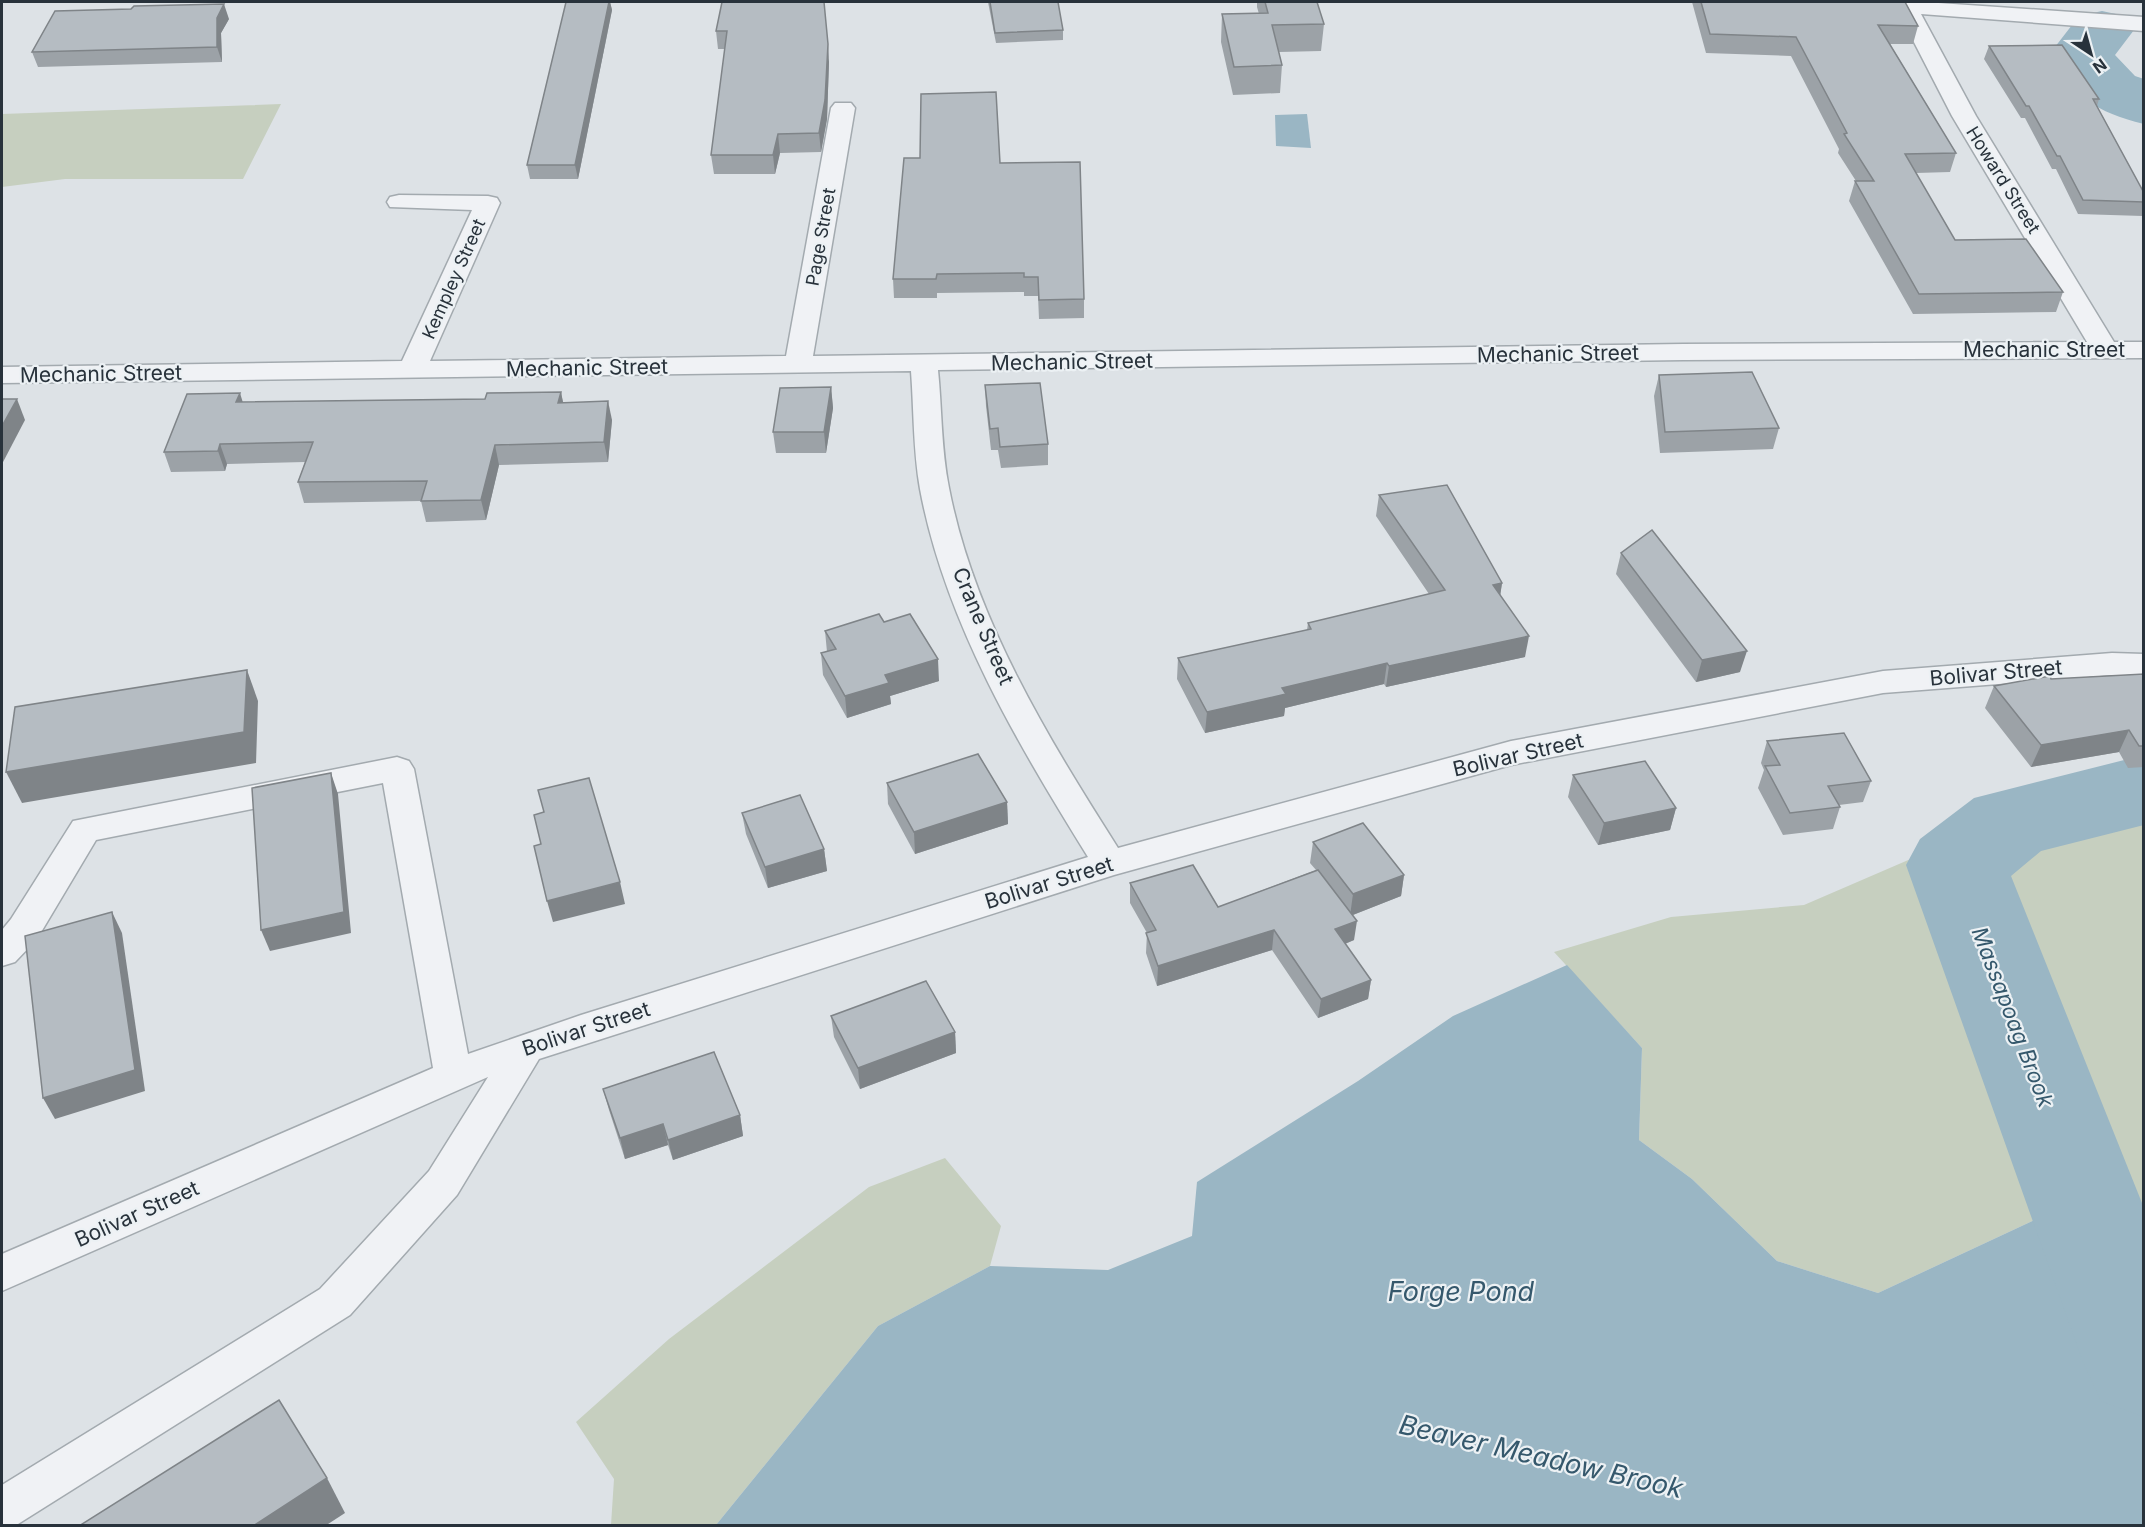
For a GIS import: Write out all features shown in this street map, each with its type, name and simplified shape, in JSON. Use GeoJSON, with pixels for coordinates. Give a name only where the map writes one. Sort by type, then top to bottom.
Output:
{"type":"FeatureCollection","features":[{"type":"Feature","properties":{"kind":"street"},"geometry":{"type":"LineString","coordinates":[[1842,2],[2052,10],[2144,24]]}},
{"type":"Feature","properties":{"kind":"street","name":"Howard Street"},"geometry":{"type":"LineString","coordinates":[[1906,6],[1964,116],[2105,350]]}},
{"type":"Feature","properties":{"kind":"street","name":"Page Street"},"geometry":{"type":"LineString","coordinates":[[798,366],[843,108]]}},
{"type":"Feature","properties":{"kind":"street","name":"Kempley Street"},"geometry":{"type":"LineString","coordinates":[[399,202],[488,203],[412,370]]}},
{"type":"Feature","properties":{"kind":"street","name":"Mechanic Street"},"geometry":{"type":"LineString","coordinates":[[2,375],[798,366],[1683,352],[2144,350]]}},
{"type":"Feature","properties":{"kind":"street","name":"Crane Street"},"geometry":{"type":"LineString","coordinates":[[924,364],[935,490],[961,582],[1014,699],[1110,863]]}},
{"type":"Feature","properties":{"kind":"street","name":"Bolivar Street"},"geometry":{"type":"LineString","coordinates":[[2,1273],[453,1076],[526,1049],[1110,863],[1523,751],[1883,682],[2112,664],[2144,665]]}},
{"type":"Feature","properties":{"kind":"street"},"geometry":{"type":"LineString","coordinates":[[2,952],[24,930],[85,830],[397,769],[453,1076]]}},
{"type":"Feature","properties":{"kind":"street"},"geometry":{"type":"LineString","coordinates":[[2,1509],[334,1302],[443,1183],[526,1049]]}},
{"type":"Feature","properties":{"kind":"green space"},"geometry":{"type":"Polygon","coordinates":[[[281,104],[243,179],[65,179],[2,187],[2,114],[281,104]]]}},
{"type":"Feature","properties":{"kind":"green space"},"geometry":{"type":"Polygon","coordinates":[[[2143,781],[2143,1265],[2039,1218],[1878,1293],[1777,1261],[1692,1179],[1639,1140],[1642,1048],[1554,952],[1671,917],[1804,905],[1950,842],[2029,797],[2143,781]]]}},
{"type":"Feature","properties":{"kind":"green space"},"geometry":{"type":"Polygon","coordinates":[[[945,1158],[1001,1226],[990,1266],[878,1326],[716,1525],[611,1525],[614,1479],[576,1422],[669,1339],[869,1187],[945,1158]]]}},
{"type":"Feature","properties":{"kind":"water"},"geometry":{"type":"Polygon","coordinates":[[[1307,114],[1311,148],[1276,146],[1275,115],[1307,114]]]}},
{"type":"Feature","properties":{"kind":"water","name":"Forge Pond"},"geometry":{"type":"Polygon","coordinates":[[[1567,965],[1642,1048],[1639,1140],[1692,1179],[1777,1261],[1878,1293],[2039,1218],[2143,1265],[2143,1525],[716,1525],[878,1326],[990,1266],[1108,1270],[1192,1236],[1197,1182],[1358,1081],[1453,1016],[1567,965]]]}},
{"type":"Feature","properties":{"kind":"building"},"geometry":{"type":"Polygon","coordinates":[[[566,2],[609,2],[575,165],[527,165],[566,2]]]}},
{"type":"Feature","properties":{"kind":"building"},"geometry":{"type":"Polygon","coordinates":[[[722,2],[824,2],[828,44],[825,100],[819,133],[778,134],[773,155],[711,155],[727,31],[716,31],[722,2]]]}},
{"type":"Feature","properties":{"kind":"building"},"geometry":{"type":"Polygon","coordinates":[[[990,2],[1058,2],[1063,30],[995,33],[990,2]]]}},
{"type":"Feature","properties":{"kind":"building"},"geometry":{"type":"Polygon","coordinates":[[[1265,2],[1317,2],[1324,24],[1272,25],[1282,65],[1234,67],[1222,14],[1268,13],[1265,2]]]}},
{"type":"Feature","properties":{"kind":"building"},"geometry":{"type":"Polygon","coordinates":[[[1701,2],[1905,2],[1918,26],[1878,25],[1956,153],[1905,154],[1955,240],[2026,239],[2063,292],[1919,294],[1855,181],[1874,181],[1844,134],[1847,133],[1796,37],[1710,34],[1701,2]]]}},
{"type":"Feature","properties":{"kind":"building"},"geometry":{"type":"Polygon","coordinates":[[[224,4],[217,18],[217,47],[32,52],[55,11],[224,4]]]}},
{"type":"Feature","properties":{"kind":"building"},"geometry":{"type":"Polygon","coordinates":[[[2062,45],[2099,99],[2093,99],[2144,193],[2144,202],[2083,200],[2060,156],[2057,156],[2029,106],[2026,106],[1989,46],[2062,45]]]}},
{"type":"Feature","properties":{"kind":"building"},"geometry":{"type":"Polygon","coordinates":[[[996,92],[1000,163],[1080,162],[1084,299],[1039,300],[1038,277],[1024,277],[1024,273],[937,274],[936,279],[893,279],[904,158],[920,158],[921,94],[996,92]]]}},
{"type":"Feature","properties":{"kind":"building"},"geometry":{"type":"Polygon","coordinates":[[[1752,372],[1779,428],[1665,432],[1659,375],[1752,372]]]}},
{"type":"Feature","properties":{"kind":"building"},"geometry":{"type":"Polygon","coordinates":[[[1040,383],[1048,444],[1000,447],[998,428],[990,429],[985,385],[1040,383]]]}},
{"type":"Feature","properties":{"kind":"building"},"geometry":{"type":"Polygon","coordinates":[[[831,387],[824,432],[773,432],[780,388],[831,387]]]}},
{"type":"Feature","properties":{"kind":"building"},"geometry":{"type":"Polygon","coordinates":[[[561,392],[558,403],[608,401],[604,442],[495,445],[481,500],[421,501],[427,481],[298,482],[313,442],[220,444],[218,451],[164,452],[187,394],[240,393],[236,402],[485,399],[487,393],[561,392]]]}},
{"type":"Feature","properties":{"kind":"building"},"geometry":{"type":"Polygon","coordinates":[[[2,399],[17,399],[2,426],[2,399]]]}},
{"type":"Feature","properties":{"kind":"building"},"geometry":{"type":"Polygon","coordinates":[[[1447,485],[1502,583],[1493,585],[1529,636],[1389,666],[1387,663],[1282,688],[1286,694],[1207,712],[1178,658],[1311,629],[1308,623],[1445,590],[1379,495],[1447,485]]]}},
{"type":"Feature","properties":{"kind":"building"},"geometry":{"type":"Polygon","coordinates":[[[1652,530],[1747,651],[1702,660],[1621,553],[1652,530]]]}},
{"type":"Feature","properties":{"kind":"building"},"geometry":{"type":"Polygon","coordinates":[[[879,614],[884,622],[910,614],[938,659],[885,675],[889,683],[845,696],[821,653],[836,649],[825,631],[879,614]]]}},
{"type":"Feature","properties":{"kind":"building"},"geometry":{"type":"Polygon","coordinates":[[[247,670],[244,732],[6,772],[15,707],[247,670]]]}},
{"type":"Feature","properties":{"kind":"building"},"geometry":{"type":"Polygon","coordinates":[[[2144,674],[2144,746],[2139,746],[2129,730],[2041,745],[1994,686],[2050,676],[2051,679],[2144,674]]]}},
{"type":"Feature","properties":{"kind":"building"},"geometry":{"type":"Polygon","coordinates":[[[1844,733],[1871,781],[1828,786],[1840,807],[1790,813],[1765,766],[1780,765],[1767,741],[1844,733]]]}},
{"type":"Feature","properties":{"kind":"building"},"geometry":{"type":"Polygon","coordinates":[[[978,754],[1007,802],[914,832],[887,783],[978,754]]]}},
{"type":"Feature","properties":{"kind":"building"},"geometry":{"type":"Polygon","coordinates":[[[1645,761],[1676,808],[1604,823],[1573,775],[1645,761]]]}},
{"type":"Feature","properties":{"kind":"building"},"geometry":{"type":"Polygon","coordinates":[[[331,773],[344,912],[261,930],[252,788],[331,773]]]}},
{"type":"Feature","properties":{"kind":"building"},"geometry":{"type":"Polygon","coordinates":[[[589,778],[620,882],[547,901],[534,846],[541,844],[534,815],[544,812],[538,790],[589,778]]]}},
{"type":"Feature","properties":{"kind":"building"},"geometry":{"type":"Polygon","coordinates":[[[800,795],[824,849],[765,867],[742,813],[800,795]]]}},
{"type":"Feature","properties":{"kind":"building"},"geometry":{"type":"Polygon","coordinates":[[[1363,823],[1404,875],[1353,894],[1313,842],[1363,823]]]}},
{"type":"Feature","properties":{"kind":"building"},"geometry":{"type":"Polygon","coordinates":[[[1193,865],[1218,907],[1318,870],[1357,921],[1335,929],[1371,980],[1321,999],[1274,930],[1158,966],[1146,933],[1156,930],[1130,883],[1193,865]]]}},
{"type":"Feature","properties":{"kind":"building"},"geometry":{"type":"Polygon","coordinates":[[[112,912],[135,1070],[43,1098],[25,936],[112,912]]]}},
{"type":"Feature","properties":{"kind":"building"},"geometry":{"type":"Polygon","coordinates":[[[926,981],[955,1032],[858,1068],[831,1016],[926,981]]]}},
{"type":"Feature","properties":{"kind":"building"},"geometry":{"type":"Polygon","coordinates":[[[714,1052],[740,1115],[668,1140],[663,1124],[620,1138],[603,1089],[714,1052]]]}},
{"type":"Feature","properties":{"kind":"building"},"geometry":{"type":"Polygon","coordinates":[[[279,1400],[327,1478],[253,1526],[79,1526],[279,1400]]]}},
{"type":"Feature","properties":{"kind":"waterway","name":"Massapoag Brook"},"geometry":{"type":"LineString","coordinates":[[2102,30],[2080,56],[2112,90],[2144,104]]}},
{"type":"Feature","properties":{"kind":"waterway","name":"Massapoag Brook"},"geometry":{"type":"LineString","coordinates":[[2144,790],[2009,823],[1956,865],[2144,1362]]}},
{"type":"Feature","properties":{"kind":"water label","name":"Beaver Meadow Brook"},"geometry":{"type":"Point","coordinates":[1541,1457]}}]}
